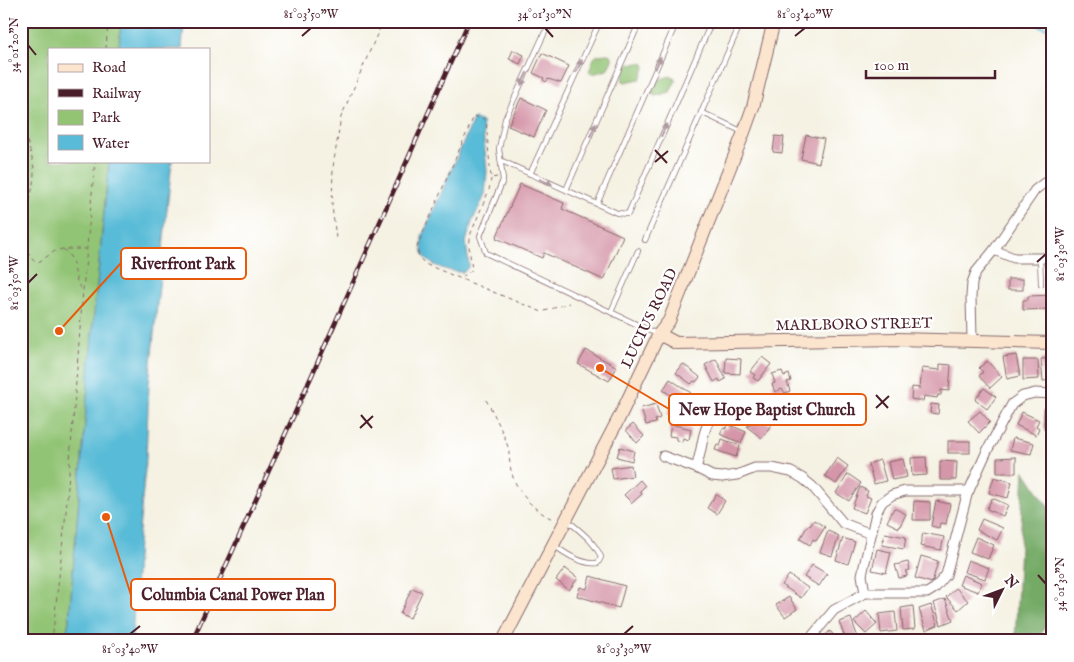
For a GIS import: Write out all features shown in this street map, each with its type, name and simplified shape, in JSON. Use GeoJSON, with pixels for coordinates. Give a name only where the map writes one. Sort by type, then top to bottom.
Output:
{"type":"FeatureCollection","features":[{"type":"Feature","properties":{"kind":"street","name":"LUCIUS ROAD"},"geometry":{"type":"LineString","coordinates":[[504,641],[619,418],[659,334],[669,321],[744,132],[760,79],[774,21]]}},
{"type":"Feature","properties":{"kind":"street"},"geometry":{"type":"LineString","coordinates":[[972,339],[971,297],[972,283],[976,272],[994,250],[1034,190],[1044,183],[1053,182]]}},
{"type":"Feature","properties":{"kind":"street"},"geometry":{"type":"LineString","coordinates":[[994,250],[1014,258],[1053,258]]}},
{"type":"Feature","properties":{"kind":"street","name":"MARLBORO STREET"},"geometry":{"type":"LineString","coordinates":[[659,334],[676,343],[897,338],[1053,342]]}},
{"type":"Feature","properties":{"kind":"street"},"geometry":{"type":"LineString","coordinates":[[808,641],[834,610],[865,593],[927,593],[935,588],[946,575],[969,491],[987,451],[1012,404],[1023,396],[1035,393],[1053,394]]}},
{"type":"Feature","properties":{"kind":"street"},"geometry":{"type":"LineString","coordinates":[[696,468],[701,452],[703,434],[708,421],[718,411],[734,402]]}},
{"type":"Feature","properties":{"kind":"street"},"geometry":{"type":"LineString","coordinates":[[663,456],[712,476],[737,475],[755,468],[772,468],[791,472],[812,486],[843,523],[871,534]]}},
{"type":"Feature","properties":{"kind":"street"},"geometry":{"type":"LineString","coordinates":[[865,593],[862,575],[876,513],[882,502],[892,495],[905,491],[969,491]]}},
{"type":"Feature","properties":{"kind":"lane"},"geometry":{"type":"LineString","coordinates":[[556,21],[545,32],[505,119],[499,149],[504,180],[480,236],[486,253],[659,334]]}},
{"type":"Feature","properties":{"kind":"lane"},"geometry":{"type":"LineString","coordinates":[[530,174],[600,21]]}},
{"type":"Feature","properties":{"kind":"lane"},"geometry":{"type":"LineString","coordinates":[[566,190],[640,21]]}},
{"type":"Feature","properties":{"kind":"lane"},"geometry":{"type":"LineString","coordinates":[[597,204],[676,21]]}},
{"type":"Feature","properties":{"kind":"lane"},"geometry":{"type":"LineString","coordinates":[[502,161],[617,213],[628,214],[712,21]]}},
{"type":"Feature","properties":{"kind":"lane"},"geometry":{"type":"LineString","coordinates":[[645,240],[738,27]]}},
{"type":"Feature","properties":{"kind":"lane"},"geometry":{"type":"LineString","coordinates":[[701,112],[744,132]]}},
{"type":"Feature","properties":{"kind":"lane"},"geometry":{"type":"LineString","coordinates":[[611,312],[638,251]]}},
{"type":"Feature","properties":{"kind":"lane"},"geometry":{"type":"LineString","coordinates":[[1040,258],[1041,284]]}},
{"type":"Feature","properties":{"kind":"lane"},"geometry":{"type":"LineString","coordinates":[[553,544],[580,561],[590,564],[598,563],[600,557],[598,550],[589,539],[565,521]]}},
{"type":"Feature","properties":{"kind":"path"},"geometry":{"type":"LineString","coordinates":[[106,48],[108,21]]}},
{"type":"Feature","properties":{"kind":"path"},"geometry":{"type":"LineString","coordinates":[[336,238],[332,206],[333,167],[341,118],[383,21]]}},
{"type":"Feature","properties":{"kind":"path"},"geometry":{"type":"LineString","coordinates":[[21,78],[26,102],[25,131],[34,170],[26,226],[28,255],[38,262],[62,248],[86,249]]}},
{"type":"Feature","properties":{"kind":"path"},"geometry":{"type":"LineString","coordinates":[[503,176],[491,178],[486,122],[474,116],[417,247],[419,257],[425,264],[542,312],[569,303]]}},
{"type":"Feature","properties":{"kind":"path"},"geometry":{"type":"LineString","coordinates":[[52,641],[66,512],[86,249],[95,162]]}},
{"type":"Feature","properties":{"kind":"path"},"geometry":{"type":"LineString","coordinates":[[62,248],[72,259],[78,287],[83,290]]}},
{"type":"Feature","properties":{"kind":"path"},"geometry":{"type":"LineString","coordinates":[[486,400],[507,445],[512,473],[520,490],[529,503],[549,518],[565,521]]}},
{"type":"Feature","properties":{"kind":"green space"},"geometry":{"type":"Polygon","coordinates":[[[21,21],[121,21],[119,48],[48,48],[48,162],[109,162],[92,336],[69,621],[65,641],[21,641],[21,360],[25,325],[21,308],[21,21]]]}},
{"type":"Feature","properties":{"kind":"green space"},"geometry":{"type":"Polygon","coordinates":[[[608,54],[612,56],[612,60],[607,70],[592,74],[589,72],[594,58],[598,55],[608,54]]]}},
{"type":"Feature","properties":{"kind":"green space"},"geometry":{"type":"Polygon","coordinates":[[[644,64],[645,68],[640,79],[625,82],[622,80],[627,66],[644,64]]]}},
{"type":"Feature","properties":{"kind":"green space"},"geometry":{"type":"Polygon","coordinates":[[[671,76],[675,78],[675,82],[670,92],[655,96],[652,94],[657,80],[671,76]]]}},
{"type":"Feature","properties":{"kind":"green space"},"geometry":{"type":"Polygon","coordinates":[[[1024,470],[1053,514],[1053,609],[1038,641],[1015,641],[1024,470]]]}},
{"type":"Feature","properties":{"kind":"water"},"geometry":{"type":"Polygon","coordinates":[[[121,21],[184,21],[182,48],[119,48],[121,21]]]}},
{"type":"Feature","properties":{"kind":"water"},"geometry":{"type":"Polygon","coordinates":[[[474,118],[482,122],[487,171],[485,195],[472,222],[466,242],[469,266],[464,272],[460,272],[443,268],[428,260],[423,252],[422,237],[474,118]]]}},
{"type":"Feature","properties":{"kind":"water"},"geometry":{"type":"Polygon","coordinates":[[[109,162],[172,162],[149,383],[146,459],[138,541],[132,641],[65,641],[69,621],[92,336],[109,162]]]}},
{"type":"Feature","properties":{"kind":"building"},"geometry":{"type":"Polygon","coordinates":[[[513,50],[524,55],[520,64],[509,59],[513,50]]]}},
{"type":"Feature","properties":{"kind":"building"},"geometry":{"type":"Polygon","coordinates":[[[542,53],[569,66],[561,83],[548,79],[546,82],[543,80],[544,78],[533,73],[542,53]]]}},
{"type":"Feature","properties":{"kind":"building"},"geometry":{"type":"Polygon","coordinates":[[[521,98],[546,110],[534,137],[508,126],[521,98]]]}},
{"type":"Feature","properties":{"kind":"building"},"geometry":{"type":"Polygon","coordinates":[[[806,135],[824,139],[819,163],[801,159],[806,135]]]}},
{"type":"Feature","properties":{"kind":"building"},"geometry":{"type":"Polygon","coordinates":[[[775,136],[784,137],[782,153],[773,152],[775,136]]]}},
{"type":"Feature","properties":{"kind":"building"},"geometry":{"type":"Polygon","coordinates":[[[520,184],[564,203],[562,209],[623,236],[604,280],[544,253],[542,258],[496,238],[520,184]]]}},
{"type":"Feature","properties":{"kind":"building"},"geometry":{"type":"Polygon","coordinates":[[[1008,279],[1023,279],[1023,290],[1008,290],[1008,279]]]}},
{"type":"Feature","properties":{"kind":"building"},"geometry":{"type":"Polygon","coordinates":[[[1053,295],[1053,309],[1023,310],[1023,300],[1028,300],[1028,296],[1053,295]]]}},
{"type":"Feature","properties":{"kind":"building"},"geometry":{"type":"Polygon","coordinates":[[[586,350],[617,367],[609,381],[578,364],[586,350]]]}},
{"type":"Feature","properties":{"kind":"building"},"geometry":{"type":"Polygon","coordinates":[[[1016,355],[1020,376],[1007,379],[1003,357],[1016,355]]]}},
{"type":"Feature","properties":{"kind":"building"},"geometry":{"type":"Polygon","coordinates":[[[762,357],[771,364],[758,381],[753,378],[755,375],[750,372],[762,357]]]}},
{"type":"Feature","properties":{"kind":"building"},"geometry":{"type":"Polygon","coordinates":[[[726,358],[741,359],[740,374],[725,373],[726,358]]]}},
{"type":"Feature","properties":{"kind":"building"},"geometry":{"type":"Polygon","coordinates":[[[1053,358],[1053,380],[1043,381],[1041,359],[1053,358]]]}},
{"type":"Feature","properties":{"kind":"building"},"geometry":{"type":"Polygon","coordinates":[[[716,359],[726,379],[720,382],[719,379],[714,382],[705,365],[716,359]]]}},
{"type":"Feature","properties":{"kind":"building"},"geometry":{"type":"Polygon","coordinates":[[[1023,360],[1038,360],[1039,379],[1023,380],[1023,360]]]}},
{"type":"Feature","properties":{"kind":"building"},"geometry":{"type":"Polygon","coordinates":[[[987,361],[1002,377],[990,388],[979,376],[983,372],[979,368],[987,361]]]}},
{"type":"Feature","properties":{"kind":"building"},"geometry":{"type":"Polygon","coordinates":[[[683,364],[700,377],[696,382],[694,381],[691,384],[676,373],[683,364]]]}},
{"type":"Feature","properties":{"kind":"building"},"geometry":{"type":"Polygon","coordinates":[[[940,364],[951,365],[949,391],[941,390],[941,395],[938,395],[937,398],[924,396],[923,401],[911,399],[912,387],[920,388],[922,368],[940,370],[940,364]]]}},
{"type":"Feature","properties":{"kind":"building"},"geometry":{"type":"Polygon","coordinates":[[[782,371],[784,376],[789,374],[791,381],[787,382],[790,391],[785,393],[782,389],[775,392],[772,384],[775,383],[772,374],[782,371]]]}},
{"type":"Feature","properties":{"kind":"building"},"geometry":{"type":"Polygon","coordinates":[[[670,379],[691,393],[686,401],[680,397],[678,400],[663,390],[670,379]]]}},
{"type":"Feature","properties":{"kind":"building"},"geometry":{"type":"Polygon","coordinates":[[[984,388],[996,397],[987,409],[975,400],[984,388]]]}},
{"type":"Feature","properties":{"kind":"building"},"geometry":{"type":"Polygon","coordinates":[[[673,402],[690,410],[687,414],[690,416],[686,423],[667,414],[673,402]]]}},
{"type":"Feature","properties":{"kind":"building"},"geometry":{"type":"Polygon","coordinates":[[[656,404],[660,418],[655,420],[656,423],[646,425],[641,408],[656,404]]]}},
{"type":"Feature","properties":{"kind":"building"},"geometry":{"type":"Polygon","coordinates":[[[931,404],[939,405],[938,414],[930,413],[931,404]]]}},
{"type":"Feature","properties":{"kind":"building"},"geometry":{"type":"Polygon","coordinates":[[[1044,409],[1053,409],[1053,429],[1044,429],[1044,409]]]}},
{"type":"Feature","properties":{"kind":"building"},"geometry":{"type":"Polygon","coordinates":[[[980,411],[990,422],[979,433],[968,421],[980,411]]]}},
{"type":"Feature","properties":{"kind":"building"},"geometry":{"type":"Polygon","coordinates":[[[1022,412],[1039,420],[1036,426],[1039,428],[1036,435],[1016,425],[1022,412]]]}},
{"type":"Feature","properties":{"kind":"building"},"geometry":{"type":"Polygon","coordinates":[[[759,417],[771,425],[762,438],[747,427],[752,420],[755,423],[759,417]]]}},
{"type":"Feature","properties":{"kind":"building"},"geometry":{"type":"Polygon","coordinates":[[[633,424],[644,436],[637,443],[626,430],[633,424]]]}},
{"type":"Feature","properties":{"kind":"building"},"geometry":{"type":"Polygon","coordinates":[[[671,424],[691,429],[689,440],[683,438],[682,442],[676,440],[676,437],[669,436],[671,424]]]}},
{"type":"Feature","properties":{"kind":"building"},"geometry":{"type":"Polygon","coordinates":[[[728,424],[746,432],[741,443],[720,434],[723,428],[726,429],[728,424]]]}},
{"type":"Feature","properties":{"kind":"building"},"geometry":{"type":"Polygon","coordinates":[[[1013,438],[1034,443],[1031,454],[1010,450],[1013,438]]]}},
{"type":"Feature","properties":{"kind":"building"},"geometry":{"type":"Polygon","coordinates":[[[722,439],[740,446],[736,457],[715,450],[717,445],[720,446],[722,439]]]}},
{"type":"Feature","properties":{"kind":"building"},"geometry":{"type":"Polygon","coordinates":[[[948,441],[970,441],[970,453],[948,453],[948,441]]]}},
{"type":"Feature","properties":{"kind":"building"},"geometry":{"type":"Polygon","coordinates":[[[620,447],[634,451],[632,461],[617,457],[620,447]]]}},
{"type":"Feature","properties":{"kind":"building"},"geometry":{"type":"Polygon","coordinates":[[[926,457],[927,475],[912,476],[911,458],[926,457]]]}},
{"type":"Feature","properties":{"kind":"building"},"geometry":{"type":"Polygon","coordinates":[[[1016,457],[1016,473],[997,473],[997,458],[1016,457]]]}},
{"type":"Feature","properties":{"kind":"building"},"geometry":{"type":"Polygon","coordinates":[[[837,458],[848,466],[836,484],[825,476],[837,458]]]}},
{"type":"Feature","properties":{"kind":"building"},"geometry":{"type":"Polygon","coordinates":[[[903,459],[907,477],[892,480],[888,462],[903,459]]]}},
{"type":"Feature","properties":{"kind":"building"},"geometry":{"type":"Polygon","coordinates":[[[880,460],[886,481],[874,484],[868,464],[880,460]]]}},
{"type":"Feature","properties":{"kind":"building"},"geometry":{"type":"Polygon","coordinates":[[[940,461],[957,462],[956,480],[940,480],[940,461]]]}},
{"type":"Feature","properties":{"kind":"building"},"geometry":{"type":"Polygon","coordinates":[[[631,465],[633,476],[613,479],[611,468],[631,465]]]}},
{"type":"Feature","properties":{"kind":"building"},"geometry":{"type":"Polygon","coordinates":[[[848,474],[861,483],[849,501],[836,493],[848,474]]]}},
{"type":"Feature","properties":{"kind":"building"},"geometry":{"type":"Polygon","coordinates":[[[994,477],[1012,482],[1008,498],[989,493],[994,477]]]}},
{"type":"Feature","properties":{"kind":"building"},"geometry":{"type":"Polygon","coordinates":[[[640,480],[645,486],[640,491],[642,494],[632,503],[624,495],[640,480]]]}},
{"type":"Feature","properties":{"kind":"building"},"geometry":{"type":"Polygon","coordinates":[[[860,487],[868,491],[866,496],[871,498],[865,513],[852,508],[860,487]]]}},
{"type":"Feature","properties":{"kind":"building"},"geometry":{"type":"Polygon","coordinates":[[[716,494],[725,501],[717,514],[707,508],[716,494]]]}},
{"type":"Feature","properties":{"kind":"building"},"geometry":{"type":"Polygon","coordinates":[[[992,498],[1008,505],[1003,516],[987,509],[992,498]]]}},
{"type":"Feature","properties":{"kind":"building"},"geometry":{"type":"Polygon","coordinates":[[[914,501],[930,502],[930,520],[913,520],[914,501]]]}},
{"type":"Feature","properties":{"kind":"building"},"geometry":{"type":"Polygon","coordinates":[[[936,501],[950,504],[946,524],[940,523],[939,528],[931,526],[936,501]]]}},
{"type":"Feature","properties":{"kind":"building"},"geometry":{"type":"Polygon","coordinates":[[[894,508],[906,514],[899,528],[887,522],[894,508]]]}},
{"type":"Feature","properties":{"kind":"building"},"geometry":{"type":"Polygon","coordinates":[[[982,519],[1003,528],[997,540],[977,530],[982,519]]]}},
{"type":"Feature","properties":{"kind":"building"},"geometry":{"type":"Polygon","coordinates":[[[814,520],[825,527],[816,541],[813,539],[810,545],[800,539],[808,525],[810,526],[814,520]]]}},
{"type":"Feature","properties":{"kind":"building"},"geometry":{"type":"Polygon","coordinates":[[[828,531],[839,536],[832,556],[820,552],[828,531]]]}},
{"type":"Feature","properties":{"kind":"building"},"geometry":{"type":"Polygon","coordinates":[[[885,533],[906,537],[904,549],[882,545],[885,533]]]}},
{"type":"Feature","properties":{"kind":"building"},"geometry":{"type":"Polygon","coordinates":[[[923,533],[944,537],[941,550],[920,546],[923,533]]]}},
{"type":"Feature","properties":{"kind":"building"},"geometry":{"type":"Polygon","coordinates":[[[976,537],[994,545],[988,559],[970,552],[976,537]]]}},
{"type":"Feature","properties":{"kind":"building"},"geometry":{"type":"Polygon","coordinates":[[[843,538],[855,542],[848,564],[836,560],[843,538]]]}},
{"type":"Feature","properties":{"kind":"building"},"geometry":{"type":"Polygon","coordinates":[[[877,549],[891,552],[886,573],[872,570],[877,549]]]}},
{"type":"Feature","properties":{"kind":"building"},"geometry":{"type":"Polygon","coordinates":[[[921,556],[938,561],[932,583],[915,578],[921,556]]]}},
{"type":"Feature","properties":{"kind":"building"},"geometry":{"type":"Polygon","coordinates":[[[968,560],[989,568],[985,579],[964,572],[968,560]]]}},
{"type":"Feature","properties":{"kind":"building"},"geometry":{"type":"Polygon","coordinates":[[[908,562],[910,570],[906,571],[907,576],[899,578],[895,565],[908,562]]]}},
{"type":"Feature","properties":{"kind":"building"},"geometry":{"type":"Polygon","coordinates":[[[812,565],[827,574],[819,586],[804,577],[812,565]]]}},
{"type":"Feature","properties":{"kind":"building"},"geometry":{"type":"Polygon","coordinates":[[[565,568],[578,578],[569,590],[556,580],[565,568]]]}},
{"type":"Feature","properties":{"kind":"building"},"geometry":{"type":"Polygon","coordinates":[[[789,575],[808,588],[801,598],[782,585],[789,575]]]}},
{"type":"Feature","properties":{"kind":"building"},"geometry":{"type":"Polygon","coordinates":[[[963,575],[982,583],[978,592],[959,585],[963,575]]]}},
{"type":"Feature","properties":{"kind":"building"},"geometry":{"type":"Polygon","coordinates":[[[590,576],[625,586],[619,608],[577,596],[580,587],[587,589],[590,576]]]}},
{"type":"Feature","properties":{"kind":"building"},"geometry":{"type":"Polygon","coordinates":[[[412,588],[422,592],[410,618],[400,614],[412,588]]]}},
{"type":"Feature","properties":{"kind":"building"},"geometry":{"type":"Polygon","coordinates":[[[956,588],[968,601],[958,610],[946,597],[956,588]]]}},
{"type":"Feature","properties":{"kind":"building"},"geometry":{"type":"Polygon","coordinates":[[[789,597],[797,609],[785,617],[776,605],[789,597]]]}},
{"type":"Feature","properties":{"kind":"building"},"geometry":{"type":"Polygon","coordinates":[[[945,599],[953,620],[941,625],[934,603],[945,599]]]}},
{"type":"Feature","properties":{"kind":"building"},"geometry":{"type":"Polygon","coordinates":[[[931,605],[938,625],[926,630],[919,609],[931,605]]]}},
{"type":"Feature","properties":{"kind":"building"},"geometry":{"type":"Polygon","coordinates":[[[913,606],[915,629],[903,630],[901,608],[913,606]]]}},
{"type":"Feature","properties":{"kind":"building"},"geometry":{"type":"Polygon","coordinates":[[[866,611],[877,624],[866,634],[854,622],[866,611]]]}},
{"type":"Feature","properties":{"kind":"building"},"geometry":{"type":"Polygon","coordinates":[[[895,612],[897,631],[881,633],[879,614],[895,612]]]}},
{"type":"Feature","properties":{"kind":"building"},"geometry":{"type":"Polygon","coordinates":[[[851,618],[857,635],[846,640],[839,622],[851,618]]]}},
{"type":"Feature","properties":{"kind":"building"},"geometry":{"type":"Polygon","coordinates":[[[830,631],[839,641],[822,641],[821,639],[830,631]]]}},
{"type":"Feature","properties":{"kind":"waterway"},"geometry":{"type":"LineString","coordinates":[[1025,21],[1053,30]]}},
{"type":"Feature","properties":{"kind":"railway"},"geometry":{"type":"LineString","coordinates":[[192,641],[469,21]]}},
{"type":"Feature","properties":{"kind":"place","name":"Riverfront Park"},"geometry":{"type":"Point","coordinates":[59,331]}},
{"type":"Feature","properties":{"kind":"place","name":"New Hope Baptist Church"},"geometry":{"type":"Point","coordinates":[600,368]}},
{"type":"Feature","properties":{"kind":"place","name":"Columbia Canal Power Plan"},"geometry":{"type":"Point","coordinates":[106,517]}}]}
